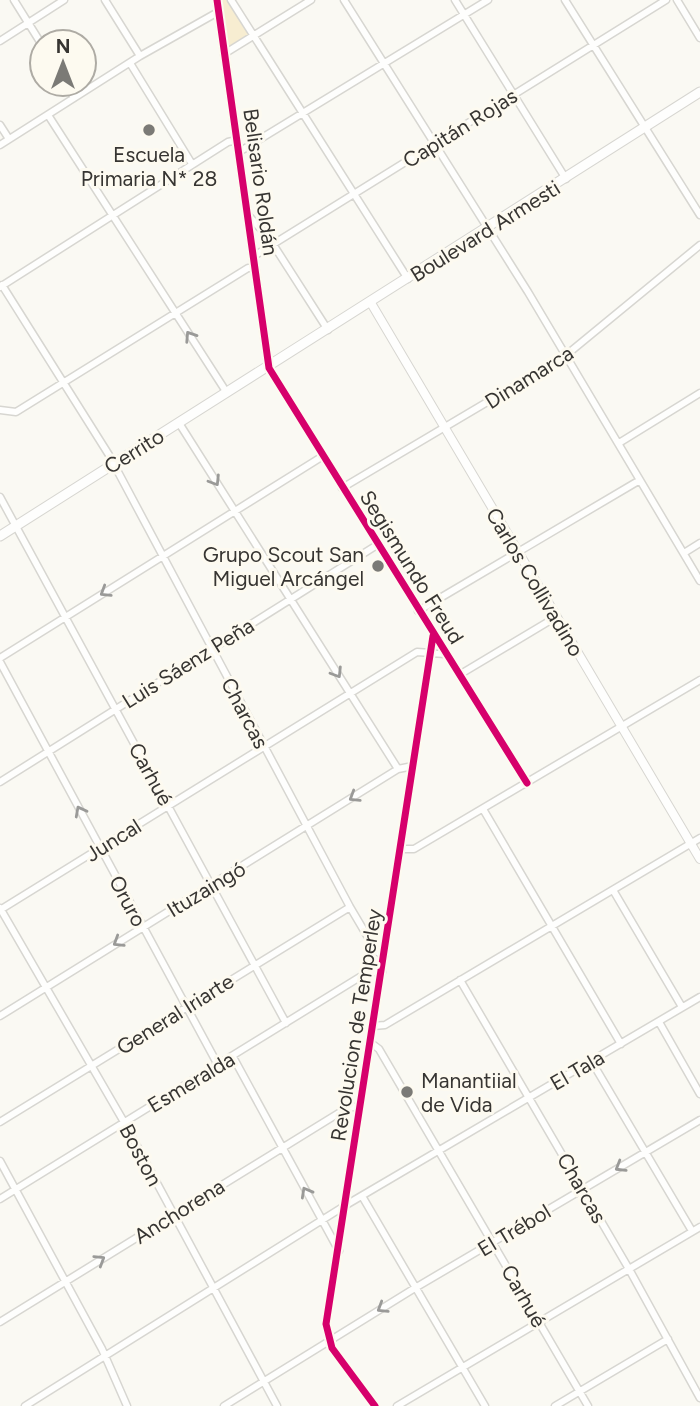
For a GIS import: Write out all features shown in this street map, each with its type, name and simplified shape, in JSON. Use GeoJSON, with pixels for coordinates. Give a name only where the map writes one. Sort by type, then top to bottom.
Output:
{"type":"FeatureCollection","features":[{"type":"Feature","properties":{"kind":"main road","name":"Boulevard Armesti"},"geometry":{"type":"LineString","coordinates":[[269,368],[700,92]]}},
{"type":"Feature","properties":{"kind":"main road","name":"Cerrito"},"geometry":{"type":"LineString","coordinates":[[0,536],[269,368]]}},
{"type":"Feature","properties":{"kind":"street"},"geometry":{"type":"LineString","coordinates":[[13,0],[31,28]]}},
{"type":"Feature","properties":{"kind":"street"},"geometry":{"type":"LineString","coordinates":[[0,41],[64,0]]}},
{"type":"Feature","properties":{"kind":"street"},"geometry":{"type":"LineString","coordinates":[[105,0],[140,56]]}},
{"type":"Feature","properties":{"kind":"street","name":"Belisario Roldán"},"geometry":{"type":"LineString","coordinates":[[217,0],[269,368]]}},
{"type":"Feature","properties":{"kind":"street"},"geometry":{"type":"LineString","coordinates":[[231,0],[408,280]]}},
{"type":"Feature","properties":{"kind":"street"},"geometry":{"type":"LineString","coordinates":[[224,54],[311,0]]}},
{"type":"Feature","properties":{"kind":"street"},"geometry":{"type":"LineString","coordinates":[[344,0],[489,229],[700,581]]}},
{"type":"Feature","properties":{"kind":"street"},"geometry":{"type":"LineString","coordinates":[[455,0],[566,179]]}},
{"type":"Feature","properties":{"kind":"street"},"geometry":{"type":"LineString","coordinates":[[239,152],[488,0]]}},
{"type":"Feature","properties":{"kind":"street"},"geometry":{"type":"LineString","coordinates":[[565,0],[700,215]]}},
{"type":"Feature","properties":{"kind":"street","name":"Capitán Rojas"},"geometry":{"type":"LineString","coordinates":[[254,256],[666,0]]}},
{"type":"Feature","properties":{"kind":"street"},"geometry":{"type":"LineString","coordinates":[[677,0],[700,38]]}},
{"type":"Feature","properties":{"kind":"street"},"geometry":{"type":"LineString","coordinates":[[98,83],[218,12]]}},
{"type":"Feature","properties":{"kind":"street"},"geometry":{"type":"LineString","coordinates":[[130,63],[192,164]]}},
{"type":"Feature","properties":{"kind":"street"},"geometry":{"type":"LineString","coordinates":[[0,145],[74,98]]}},
{"type":"Feature","properties":{"kind":"street"},"geometry":{"type":"LineString","coordinates":[[48,115],[227,393]]}},
{"type":"Feature","properties":{"kind":"street"},"geometry":{"type":"LineString","coordinates":[[0,125],[9,139]]}},
{"type":"Feature","properties":{"kind":"street"},"geometry":{"type":"LineString","coordinates":[[1,286],[192,164],[228,142],[237,140]]}},
{"type":"Feature","properties":{"kind":"street"},"geometry":{"type":"LineString","coordinates":[[248,215],[256,220],[328,330]]}},
{"type":"Feature","properties":{"kind":"street","name":"Dinamarca"},"geometry":{"type":"LineString","coordinates":[[342,488],[445,430],[565,356],[700,245]]}},
{"type":"Feature","properties":{"kind":"street"},"geometry":{"type":"LineString","coordinates":[[0,410],[16,412],[248,268],[256,268]]}},
{"type":"Feature","properties":{"kind":"street","name":"Charcas"},"geometry":{"type":"LineString","coordinates":[[1,286],[114,464],[306,827],[376,951],[384,956]]}},
{"type":"Feature","properties":{"kind":"street","name":"Carlos Collivadino"},"geometry":{"type":"LineString","coordinates":[[372,303],[700,859]]}},
{"type":"Feature","properties":{"kind":"street","name":"Segismundo Freud"},"geometry":{"type":"LineString","coordinates":[[269,368],[433,636],[527,783]]}},
{"type":"Feature","properties":{"kind":"street"},"geometry":{"type":"LineString","coordinates":[[619,443],[700,393]]}},
{"type":"Feature","properties":{"kind":"street"},"geometry":{"type":"LineString","coordinates":[[179,424],[398,769]]}},
{"type":"Feature","properties":{"kind":"street"},"geometry":{"type":"LineString","coordinates":[[0,660],[323,456]]}},
{"type":"Feature","properties":{"kind":"street"},"geometry":{"type":"LineString","coordinates":[[418,611],[640,480]]}},
{"type":"Feature","properties":{"kind":"street","name":"Carhué"},"geometry":{"type":"LineString","coordinates":[[0,497],[286,1023]]}},
{"type":"Feature","properties":{"kind":"street"},"geometry":{"type":"LineString","coordinates":[[684,553],[700,543]]}},
{"type":"Feature","properties":{"kind":"street","name":"Luis Sáenz Peña"},"geometry":{"type":"LineString","coordinates":[[0,782],[377,545]]}},
{"type":"Feature","properties":{"kind":"street"},"geometry":{"type":"LineString","coordinates":[[459,675],[556,617]]}},
{"type":"Feature","properties":{"kind":"street","name":"Revolucion de Temperley"},"geometry":{"type":"LineString","coordinates":[[328,1342],[326,1324],[433,636]]}},
{"type":"Feature","properties":{"kind":"street"},"geometry":{"type":"LineString","coordinates":[[430,651],[445,654]]}},
{"type":"Feature","properties":{"kind":"street","name":"Juncal"},"geometry":{"type":"LineString","coordinates":[[0,909],[417,652],[430,651]]}},
{"type":"Feature","properties":{"kind":"street","name":"Oruro"},"geometry":{"type":"LineString","coordinates":[[0,660],[218,1065]]}},
{"type":"Feature","properties":{"kind":"street"},"geometry":{"type":"LineString","coordinates":[[401,849],[414,849],[700,680]]}},
{"type":"Feature","properties":{"kind":"street","name":"Ituzaingó"},"geometry":{"type":"LineString","coordinates":[[0,1016],[398,769],[413,766]]}},
{"type":"Feature","properties":{"kind":"street"},"geometry":{"type":"LineString","coordinates":[[483,809],[621,1044]]}},
{"type":"Feature","properties":{"kind":"street"},"geometry":{"type":"LineString","coordinates":[[373,1026],[385,1025],[700,838]]}},
{"type":"Feature","properties":{"kind":"street"},"geometry":{"type":"LineString","coordinates":[[613,890],[682,1007]]}},
{"type":"Feature","properties":{"kind":"street","name":"General Iriarte"},"geometry":{"type":"LineString","coordinates":[[0,1122],[350,907]]}},
{"type":"Feature","properties":{"kind":"street","name":"Boston"},"geometry":{"type":"LineString","coordinates":[[0,909],[124,1122],[277,1406]]}},
{"type":"Feature","properties":{"kind":"street","name":"Esmeralda"},"geometry":{"type":"LineString","coordinates":[[0,1199],[368,972],[382,972]]}},
{"type":"Feature","properties":{"kind":"street","name":"Charcas"},"geometry":{"type":"LineString","coordinates":[[460,980],[629,1269],[700,1398]]}},
{"type":"Feature","properties":{"kind":"street","name":"El Tala"},"geometry":{"type":"LineString","coordinates":[[25,1406],[346,1205],[700,998]]}},
{"type":"Feature","properties":{"kind":"street"},"geometry":{"type":"LineString","coordinates":[[659,1022],[700,1094]]}},
{"type":"Feature","properties":{"kind":"street","name":"Carhué"},"geometry":{"type":"LineString","coordinates":[[371,1044],[379,1049],[589,1406]]}},
{"type":"Feature","properties":{"kind":"street"},"geometry":{"type":"LineString","coordinates":[[233,1056],[339,1251]]}},
{"type":"Feature","properties":{"kind":"street"},"geometry":{"type":"LineString","coordinates":[[592,1062],[692,1231]]}},
{"type":"Feature","properties":{"kind":"street","name":"Anchorena"},"geometry":{"type":"LineString","coordinates":[[0,1322],[347,1108],[360,1106]]}},
{"type":"Feature","properties":{"kind":"street","name":"El Trébol"},"geometry":{"type":"LineString","coordinates":[[224,1406],[415,1288],[700,1121]]}},
{"type":"Feature","properties":{"kind":"street"},"geometry":{"type":"LineString","coordinates":[[0,1161],[105,1356],[127,1406]]}},
{"type":"Feature","properties":{"kind":"street"},"geometry":{"type":"LineString","coordinates":[[362,1196],[485,1406]]}},
{"type":"Feature","properties":{"kind":"street"},"geometry":{"type":"LineString","coordinates":[[397,1406],[700,1227]]}},
{"type":"Feature","properties":{"kind":"street"},"geometry":{"type":"LineString","coordinates":[[555,1406],[668,1339]]}},
{"type":"Feature","properties":{"kind":"street"},"geometry":{"type":"LineString","coordinates":[[328,1342],[375,1406]]}},
{"type":"Feature","properties":{"kind":"shaded area"},"geometry":{"type":"Polygon","coordinates":[[[217,0],[231,0],[255,37],[224,54],[217,0]]]}},
{"type":"Feature","properties":{"kind":"cycle path"},"geometry":{"type":"LineString","coordinates":[[217,0],[269,368],[527,783]]}},
{"type":"Feature","properties":{"kind":"cycle path"},"geometry":{"type":"LineString","coordinates":[[375,1406],[332,1348],[326,1324],[433,636]]}},
{"type":"Feature","properties":{"kind":"place","name":"Escuela Primaria N* 28"},"geometry":{"type":"Point","coordinates":[149,130]}},
{"type":"Feature","properties":{"kind":"place","name":"Grupo Scout San Miguel Arcángel"},"geometry":{"type":"Point","coordinates":[378,566]}},
{"type":"Feature","properties":{"kind":"place","name":"Manantiial de Vida"},"geometry":{"type":"Point","coordinates":[407,1092]}}]}
